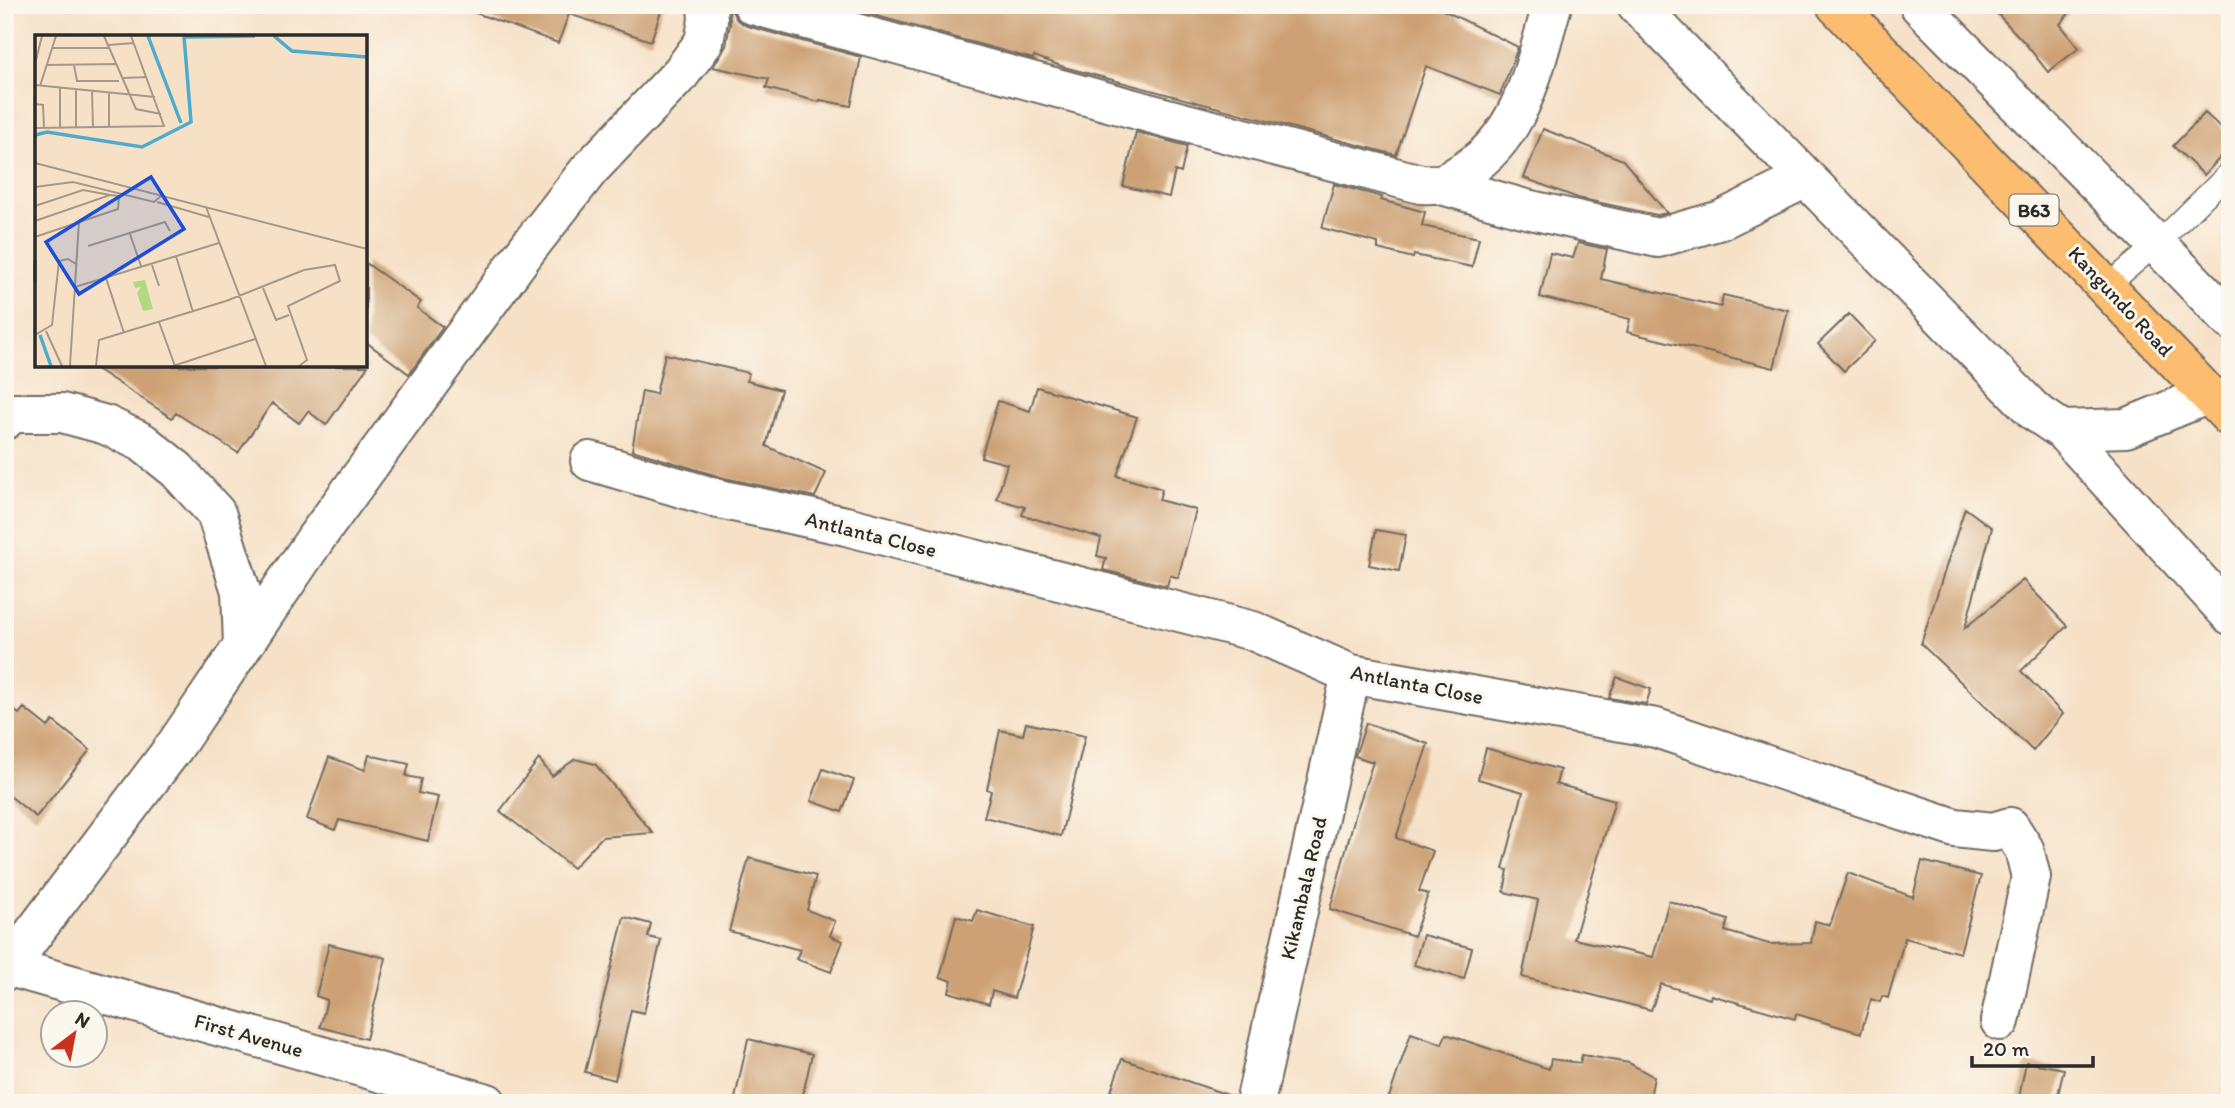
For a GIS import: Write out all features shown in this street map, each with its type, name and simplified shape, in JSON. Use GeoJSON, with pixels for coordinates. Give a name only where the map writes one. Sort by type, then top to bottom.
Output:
{"type":"FeatureCollection","features":[{"type":"Feature","properties":{"kind":"highway","name":"Kangundo Road"},"geometry":{"type":"LineString","coordinates":[[1836,5],[2219,405]]}},
{"type":"Feature","properties":{"kind":"street"},"geometry":{"type":"LineString","coordinates":[[8,969],[175,746],[316,538],[528,248],[589,170],[681,73],[704,42],[708,20],[707,5]]}},
{"type":"Feature","properties":{"kind":"street"},"geometry":{"type":"LineString","coordinates":[[753,5],[1421,184],[1442,185],[1522,208],[1658,237],[1721,220],[1806,178]]}},
{"type":"Feature","properties":{"kind":"street"},"geometry":{"type":"LineString","coordinates":[[1442,185],[1478,163],[1504,136],[1525,97],[1552,5]]}},
{"type":"Feature","properties":{"kind":"street"},"geometry":{"type":"LineString","coordinates":[[1637,5],[2034,411],[2062,430],[2230,615]]}},
{"type":"Feature","properties":{"kind":"street"},"geometry":{"type":"LineString","coordinates":[[1919,5],[2230,320]]}},
{"type":"Feature","properties":{"kind":"street"},"geometry":{"type":"LineString","coordinates":[[2062,430],[2126,428],[2219,405]]}},
{"type":"Feature","properties":{"kind":"street"},"geometry":{"type":"LineString","coordinates":[[5,420],[11,412],[62,413],[106,425],[142,442],[177,470],[216,513],[241,591],[243,645]]}},
{"type":"Feature","properties":{"kind":"street","name":"Antlanta Close"},"geometry":{"type":"LineString","coordinates":[[590,461],[719,499],[846,526],[1253,631],[1351,674],[1656,728],[1955,828],[1993,832],[2010,827],[2024,849],[2031,877],[2000,1021]]}},
{"type":"Feature","properties":{"kind":"street","name":"Kikambala Road"},"geometry":{"type":"LineString","coordinates":[[1255,1103],[1351,674]]}},
{"type":"Feature","properties":{"kind":"street","name":"First Avenue"},"geometry":{"type":"LineString","coordinates":[[8,969],[487,1103]]}},
{"type":"Feature","properties":{"kind":"lane"},"geometry":{"type":"LineString","coordinates":[[2107,286],[2157,244],[2230,172]]}},
{"type":"Feature","properties":{"kind":"building"},"geometry":{"type":"Polygon","coordinates":[[[466,5],[663,5],[651,41],[569,14],[558,43],[465,9],[466,5]]]}},
{"type":"Feature","properties":{"kind":"building"},"geometry":{"type":"Polygon","coordinates":[[[729,5],[732,5],[737,20],[747,26],[861,57],[851,106],[820,100],[819,102],[766,88],[769,79],[713,67],[726,46],[730,24],[729,5]]]}},
{"type":"Feature","properties":{"kind":"building"},"geometry":{"type":"Polygon","coordinates":[[[837,5],[1433,5],[1518,47],[1500,95],[1426,66],[1396,155],[837,5]]]}},
{"type":"Feature","properties":{"kind":"building"},"geometry":{"type":"Polygon","coordinates":[[[1989,5],[2076,5],[2060,24],[2079,48],[2048,72],[1989,5]]]}},
{"type":"Feature","properties":{"kind":"building"},"geometry":{"type":"Polygon","coordinates":[[[2205,113],[2230,136],[2230,147],[2204,175],[2173,146],[2205,113]]]}},
{"type":"Feature","properties":{"kind":"building"},"geometry":{"type":"Polygon","coordinates":[[[1543,129],[1623,160],[1667,213],[1657,215],[1578,198],[1524,178],[1543,129]]]}},
{"type":"Feature","properties":{"kind":"building"},"geometry":{"type":"Polygon","coordinates":[[[1136,132],[1187,146],[1181,173],[1175,171],[1169,197],[1123,186],[1136,132]]]}},
{"type":"Feature","properties":{"kind":"building"},"geometry":{"type":"Polygon","coordinates":[[[1334,184],[1425,212],[1422,226],[1479,238],[1472,267],[1414,255],[1413,258],[1378,249],[1378,243],[1322,228],[1334,184]]]}},
{"type":"Feature","properties":{"kind":"building"},"geometry":{"type":"Polygon","coordinates":[[[1578,243],[1607,249],[1601,279],[1721,307],[1723,295],[1788,310],[1774,368],[1627,332],[1630,319],[1540,297],[1550,253],[1573,258],[1578,243]]]}},
{"type":"Feature","properties":{"kind":"building"},"geometry":{"type":"Polygon","coordinates":[[[368,264],[421,302],[417,308],[443,327],[409,374],[368,343],[368,264]]]}},
{"type":"Feature","properties":{"kind":"building"},"geometry":{"type":"Polygon","coordinates":[[[1849,314],[1875,341],[1844,371],[1818,344],[1849,314]]]}},
{"type":"Feature","properties":{"kind":"building"},"geometry":{"type":"Polygon","coordinates":[[[665,354],[749,373],[747,381],[781,390],[766,446],[826,473],[815,497],[724,478],[632,450],[642,391],[656,394],[665,354]]]}},
{"type":"Feature","properties":{"kind":"building"},"geometry":{"type":"Polygon","coordinates":[[[95,368],[367,368],[326,425],[308,411],[299,423],[272,403],[238,453],[176,413],[172,418],[95,368]]]}},
{"type":"Feature","properties":{"kind":"building"},"geometry":{"type":"Polygon","coordinates":[[[1037,387],[1137,417],[1117,476],[1162,489],[1159,500],[1196,510],[1178,578],[1170,575],[1167,586],[1103,570],[1106,558],[1097,556],[1101,538],[1022,515],[1025,507],[997,499],[1007,464],[981,457],[998,401],[1030,411],[1037,387]]]}},
{"type":"Feature","properties":{"kind":"building"},"geometry":{"type":"Polygon","coordinates":[[[1965,508],[1992,528],[1965,628],[2023,580],[2067,626],[2021,671],[2063,714],[2033,751],[1921,644],[1965,508]]]}},
{"type":"Feature","properties":{"kind":"building"},"geometry":{"type":"Polygon","coordinates":[[[1376,530],[1406,535],[1399,571],[1369,565],[1376,530]]]}},
{"type":"Feature","properties":{"kind":"building"},"geometry":{"type":"Polygon","coordinates":[[[1617,677],[1651,689],[1646,704],[1609,698],[1617,677]]]}},
{"type":"Feature","properties":{"kind":"building"},"geometry":{"type":"Polygon","coordinates":[[[5,704],[19,714],[24,708],[48,727],[53,721],[90,750],[36,817],[5,792],[5,704]]]}},
{"type":"Feature","properties":{"kind":"building"},"geometry":{"type":"Polygon","coordinates":[[[1026,723],[1085,736],[1061,836],[984,817],[991,791],[987,789],[1000,730],[1023,735],[1026,723]]]}},
{"type":"Feature","properties":{"kind":"building"},"geometry":{"type":"Polygon","coordinates":[[[1366,723],[1428,744],[1396,838],[1433,851],[1419,891],[1428,894],[1414,936],[1330,909],[1355,816],[1373,762],[1355,756],[1366,723]]]}},
{"type":"Feature","properties":{"kind":"building"},"geometry":{"type":"Polygon","coordinates":[[[1486,748],[1560,770],[1556,784],[1615,800],[1574,939],[1653,957],[1669,901],[1728,920],[1725,931],[1769,944],[1811,943],[1815,921],[1830,925],[1848,873],[1913,897],[1922,861],[1981,876],[1960,953],[1905,938],[1888,998],[1882,996],[1880,1002],[1871,999],[1861,1033],[1796,1014],[1795,1019],[1711,995],[1710,999],[1661,984],[1651,1010],[1522,977],[1538,900],[1504,892],[1508,870],[1503,869],[1523,792],[1478,779],[1486,748]]]}},
{"type":"Feature","properties":{"kind":"building"},"geometry":{"type":"Polygon","coordinates":[[[369,755],[409,764],[406,776],[421,779],[418,793],[438,797],[428,841],[339,820],[335,830],[307,819],[329,757],[365,770],[369,755]]]}},
{"type":"Feature","properties":{"kind":"building"},"geometry":{"type":"Polygon","coordinates":[[[539,759],[552,776],[575,759],[595,764],[653,833],[602,837],[573,868],[500,811],[539,759]]]}},
{"type":"Feature","properties":{"kind":"building"},"geometry":{"type":"Polygon","coordinates":[[[823,769],[854,780],[842,812],[811,801],[823,769]]]}},
{"type":"Feature","properties":{"kind":"building"},"geometry":{"type":"Polygon","coordinates":[[[749,858],[816,876],[807,910],[835,921],[830,936],[843,941],[831,972],[796,959],[800,950],[729,931],[749,858]]]}},
{"type":"Feature","properties":{"kind":"building"},"geometry":{"type":"Polygon","coordinates":[[[977,910],[1034,927],[1014,998],[992,991],[989,1004],[949,992],[952,981],[940,977],[956,916],[973,921],[977,910]]]}},
{"type":"Feature","properties":{"kind":"building"},"geometry":{"type":"Polygon","coordinates":[[[624,917],[651,924],[648,937],[661,940],[644,1013],[631,1010],[615,1080],[585,1072],[624,917]]]}},
{"type":"Feature","properties":{"kind":"building"},"geometry":{"type":"Polygon","coordinates":[[[1423,935],[1472,948],[1464,979],[1414,965],[1423,935]]]}},
{"type":"Feature","properties":{"kind":"building"},"geometry":{"type":"Polygon","coordinates":[[[329,944],[386,958],[366,1039],[320,1027],[327,1000],[316,996],[329,944]]]}},
{"type":"Feature","properties":{"kind":"building"},"geometry":{"type":"Polygon","coordinates":[[[1411,1033],[1442,1044],[1446,1034],[1549,1069],[1551,1059],[1580,1063],[1582,1055],[1629,1063],[1654,1077],[1649,1103],[1387,1103],[1411,1033]]]}},
{"type":"Feature","properties":{"kind":"building"},"geometry":{"type":"Polygon","coordinates":[[[748,1039],[812,1054],[801,1103],[734,1103],[748,1039]]]}},
{"type":"Feature","properties":{"kind":"building"},"geometry":{"type":"Polygon","coordinates":[[[1122,1059],[1234,1097],[1234,1103],[1107,1103],[1122,1059]]]}},
{"type":"Feature","properties":{"kind":"building"},"geometry":{"type":"Polygon","coordinates":[[[2026,1062],[2064,1069],[2056,1103],[2018,1103],[2026,1062]]]}}]}
